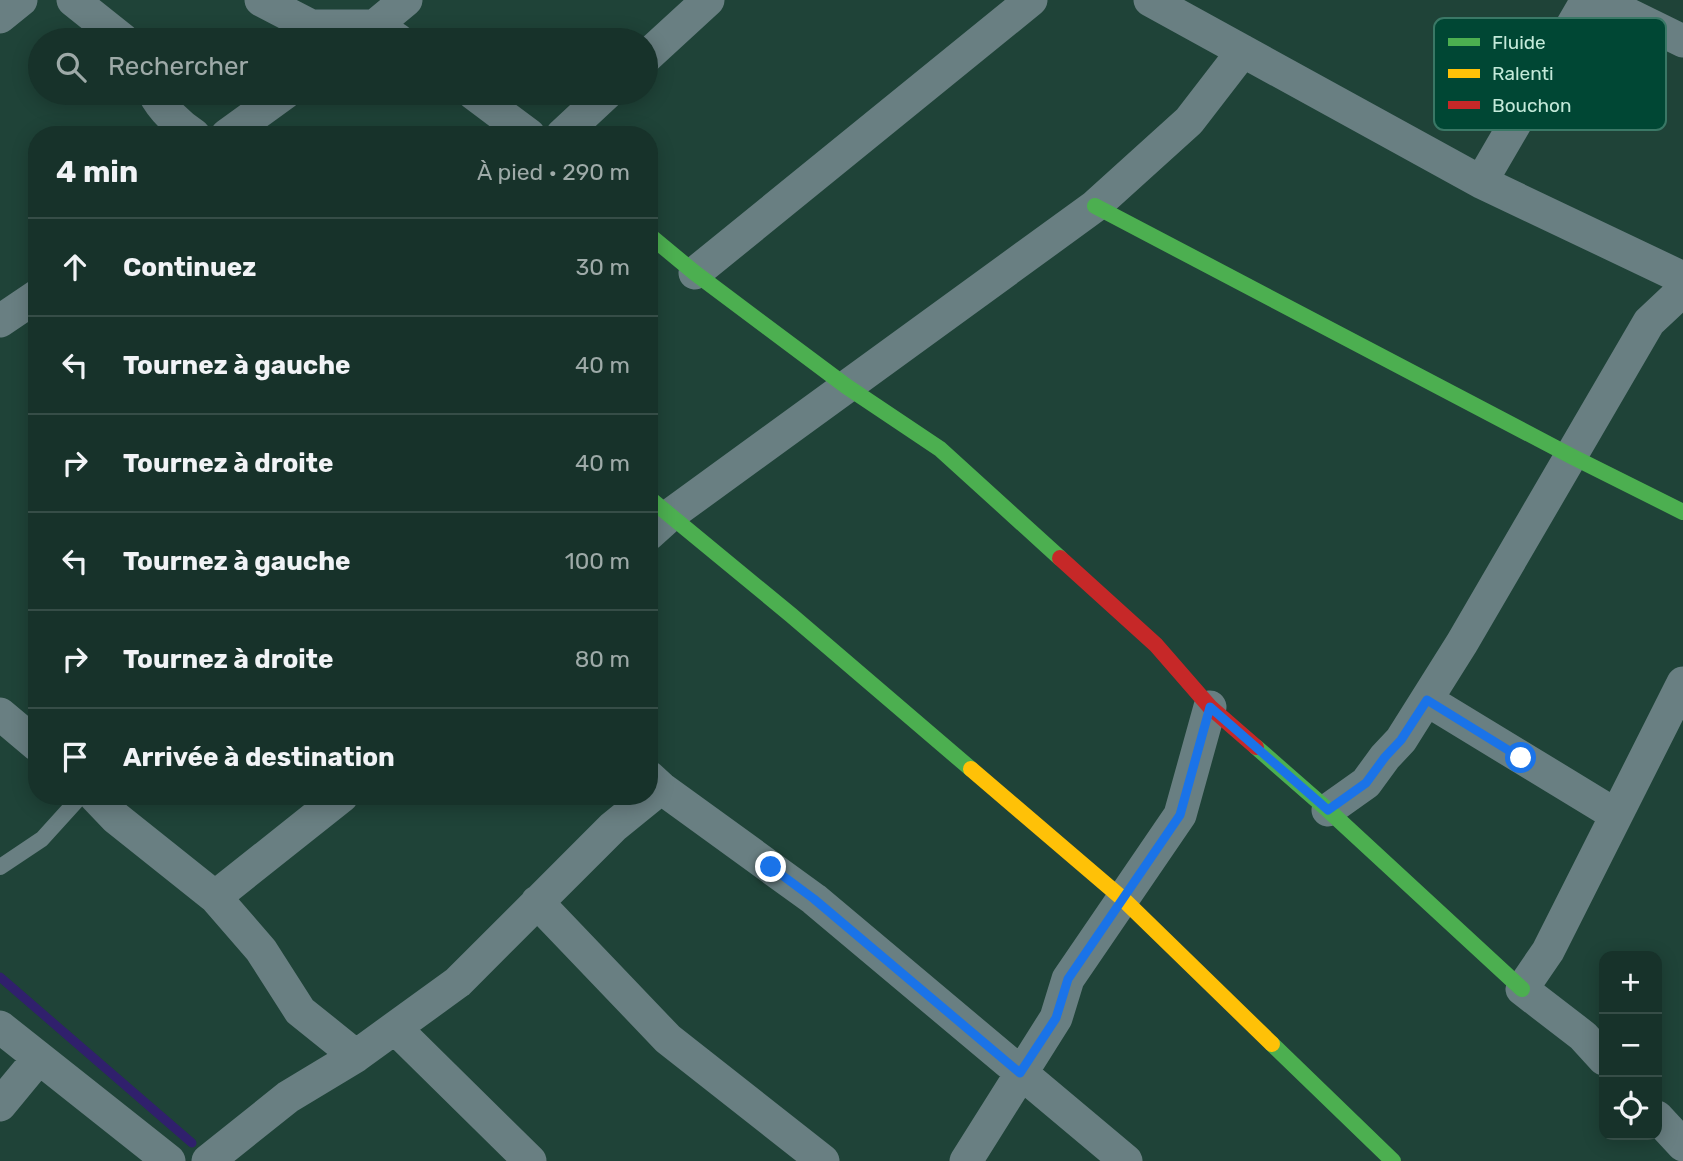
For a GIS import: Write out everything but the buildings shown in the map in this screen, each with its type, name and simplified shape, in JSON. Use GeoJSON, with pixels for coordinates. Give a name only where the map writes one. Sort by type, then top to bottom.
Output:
{"type":"FeatureCollection","features":[{"type":"Feature","properties":{"kind":"street"},"geometry":{"type":"LineString","coordinates":[[0,17],[21,0]]}},
{"type":"Feature","properties":{"kind":"street"},"geometry":{"type":"LineString","coordinates":[[73,0],[108,28]]}},
{"type":"Feature","properties":{"kind":"street"},"geometry":{"type":"LineString","coordinates":[[261,0],[311,26],[326,28]]}},
{"type":"Feature","properties":{"kind":"street"},"geometry":{"type":"LineString","coordinates":[[383,28],[406,0]]}},
{"type":"Feature","properties":{"kind":"street"},"geometry":{"type":"LineString","coordinates":[[658,46],[708,0]]}},
{"type":"Feature","properties":{"kind":"street"},"geometry":{"type":"LineString","coordinates":[[695,273],[1031,0]]}},
{"type":"Feature","properties":{"kind":"street"},"geometry":{"type":"LineString","coordinates":[[1150,0],[1481,182],[1683,278]]}},
{"type":"Feature","properties":{"kind":"street"},"geometry":{"type":"LineString","coordinates":[[1577,18],[1587,0]]}},
{"type":"Feature","properties":{"kind":"street"},"geometry":{"type":"LineString","coordinates":[[1599,0],[1636,18]]}},
{"type":"Feature","properties":{"kind":"street"},"geometry":{"type":"LineString","coordinates":[[1666,33],[1683,41]]}},
{"type":"Feature","properties":{"kind":"street"},"geometry":{"type":"LineString","coordinates":[[658,515],[846,386],[1095,206],[1189,121],[1243,51]]}},
{"type":"Feature","properties":{"kind":"street"},"geometry":{"type":"LineString","coordinates":[[162,105],[181,126]]}},
{"type":"Feature","properties":{"kind":"street"},"geometry":{"type":"LineString","coordinates":[[239,126],[268,105]]}},
{"type":"Feature","properties":{"kind":"street"},"geometry":{"type":"LineString","coordinates":[[489,105],[516,126]]}},
{"type":"Feature","properties":{"kind":"street"},"geometry":{"type":"LineString","coordinates":[[572,126],[594,105]]}},
{"type":"Feature","properties":{"kind":"street"},"geometry":{"type":"LineString","coordinates":[[1481,182],[1511,130]]}},
{"type":"Feature","properties":{"kind":"street"},"geometry":{"type":"LineString","coordinates":[[1095,206],[1683,512]]}},
{"type":"Feature","properties":{"kind":"street"},"geometry":{"type":"LineString","coordinates":[[658,242],[846,386],[940,449],[1156,645],[1210,707],[1328,810],[1522,989],[1583,1036],[1599,1054]]}},
{"type":"Feature","properties":{"kind":"street"},"geometry":{"type":"LineString","coordinates":[[1328,810],[1366,783],[1401,740],[1649,321],[1683,290]]}},
{"type":"Feature","properties":{"kind":"street"},"geometry":{"type":"LineString","coordinates":[[0,321],[28,302]]}},
{"type":"Feature","properties":{"kind":"street"},"geometry":{"type":"LineString","coordinates":[[658,517],[791,615],[1123,898],[1393,1161]]}},
{"type":"Feature","properties":{"kind":"street"},"geometry":{"type":"LineString","coordinates":[[1522,989],[1548,951],[1683,682]]}},
{"type":"Feature","properties":{"kind":"street"},"geometry":{"type":"LineString","coordinates":[[1427,700],[1616,816]]}},
{"type":"Feature","properties":{"kind":"street"},"geometry":{"type":"LineString","coordinates":[[966,1161],[1056,1018],[1068,979],[1180,815],[1210,707]]}},
{"type":"Feature","properties":{"kind":"street"},"geometry":{"type":"LineString","coordinates":[[0,714],[28,737]]}},
{"type":"Feature","properties":{"kind":"street"},"geometry":{"type":"LineString","coordinates":[[658,785],[814,899],[1126,1161]]}},
{"type":"Feature","properties":{"kind":"street"},"geometry":{"type":"LineString","coordinates":[[104,805],[116,818],[215,897],[261,950],[300,1011],[356,1056]]}},
{"type":"Feature","properties":{"kind":"street"},"geometry":{"type":"LineString","coordinates":[[215,897],[331,805]]}},
{"type":"Feature","properties":{"kind":"street"},"geometry":{"type":"LineString","coordinates":[[225,1156],[288,1097],[356,1056],[458,982],[634,805]]}},
{"type":"Feature","properties":{"kind":"street"},"geometry":{"type":"LineString","coordinates":[[537,902],[668,1040],[823,1161]]}},
{"type":"Feature","properties":{"kind":"street"},"geometry":{"type":"LineString","coordinates":[[0,1027],[169,1161]]}},
{"type":"Feature","properties":{"kind":"street"},"geometry":{"type":"LineString","coordinates":[[395,1028],[530,1161]]}},
{"type":"Feature","properties":{"kind":"street"},"geometry":{"type":"LineString","coordinates":[[0,1105],[38,1059]]}},
{"type":"Feature","properties":{"kind":"street"},"geometry":{"type":"LineString","coordinates":[[1662,1123],[1683,1146]]}},
{"type":"Feature","properties":{"kind":"lane"},"geometry":{"type":"LineString","coordinates":[[0,867],[42,839],[73,805]]}},
{"type":"Feature","properties":{"kind":"waterway"},"geometry":{"type":"LineString","coordinates":[[0,977],[192,1143]]}},
{"type":"Feature","properties":{"kind":"traffic: fast"},"geometry":{"type":"LineString","coordinates":[[1095,206],[1683,512]]}},
{"type":"Feature","properties":{"kind":"traffic: fast"},"geometry":{"type":"LineString","coordinates":[[658,242],[846,386],[940,449],[1060,558]]}},
{"type":"Feature","properties":{"kind":"traffic: fast"},"geometry":{"type":"LineString","coordinates":[[658,505],[971,769]]}},
{"type":"Feature","properties":{"kind":"traffic: fast"},"geometry":{"type":"LineString","coordinates":[[1256,747],[1522,989]]}},
{"type":"Feature","properties":{"kind":"traffic: fast"},"geometry":{"type":"LineString","coordinates":[[1272,1044],[1393,1161]]}},
{"type":"Feature","properties":{"kind":"traffic: slow"},"geometry":{"type":"LineString","coordinates":[[971,769],[1123,899],[1272,1044]]}},
{"type":"Feature","properties":{"kind":"traffic: jam"},"geometry":{"type":"LineString","coordinates":[[1060,558],[1156,645],[1210,707],[1256,747]]}},
{"type":"Feature","properties":{"kind":"route"},"geometry":{"type":"LineString","coordinates":[[771,867],[814,899],[1020,1073],[1056,1018],[1068,979],[1180,815],[1210,707],[1328,810],[1366,783],[1401,740],[1427,700],[1521,758]]}}]}
